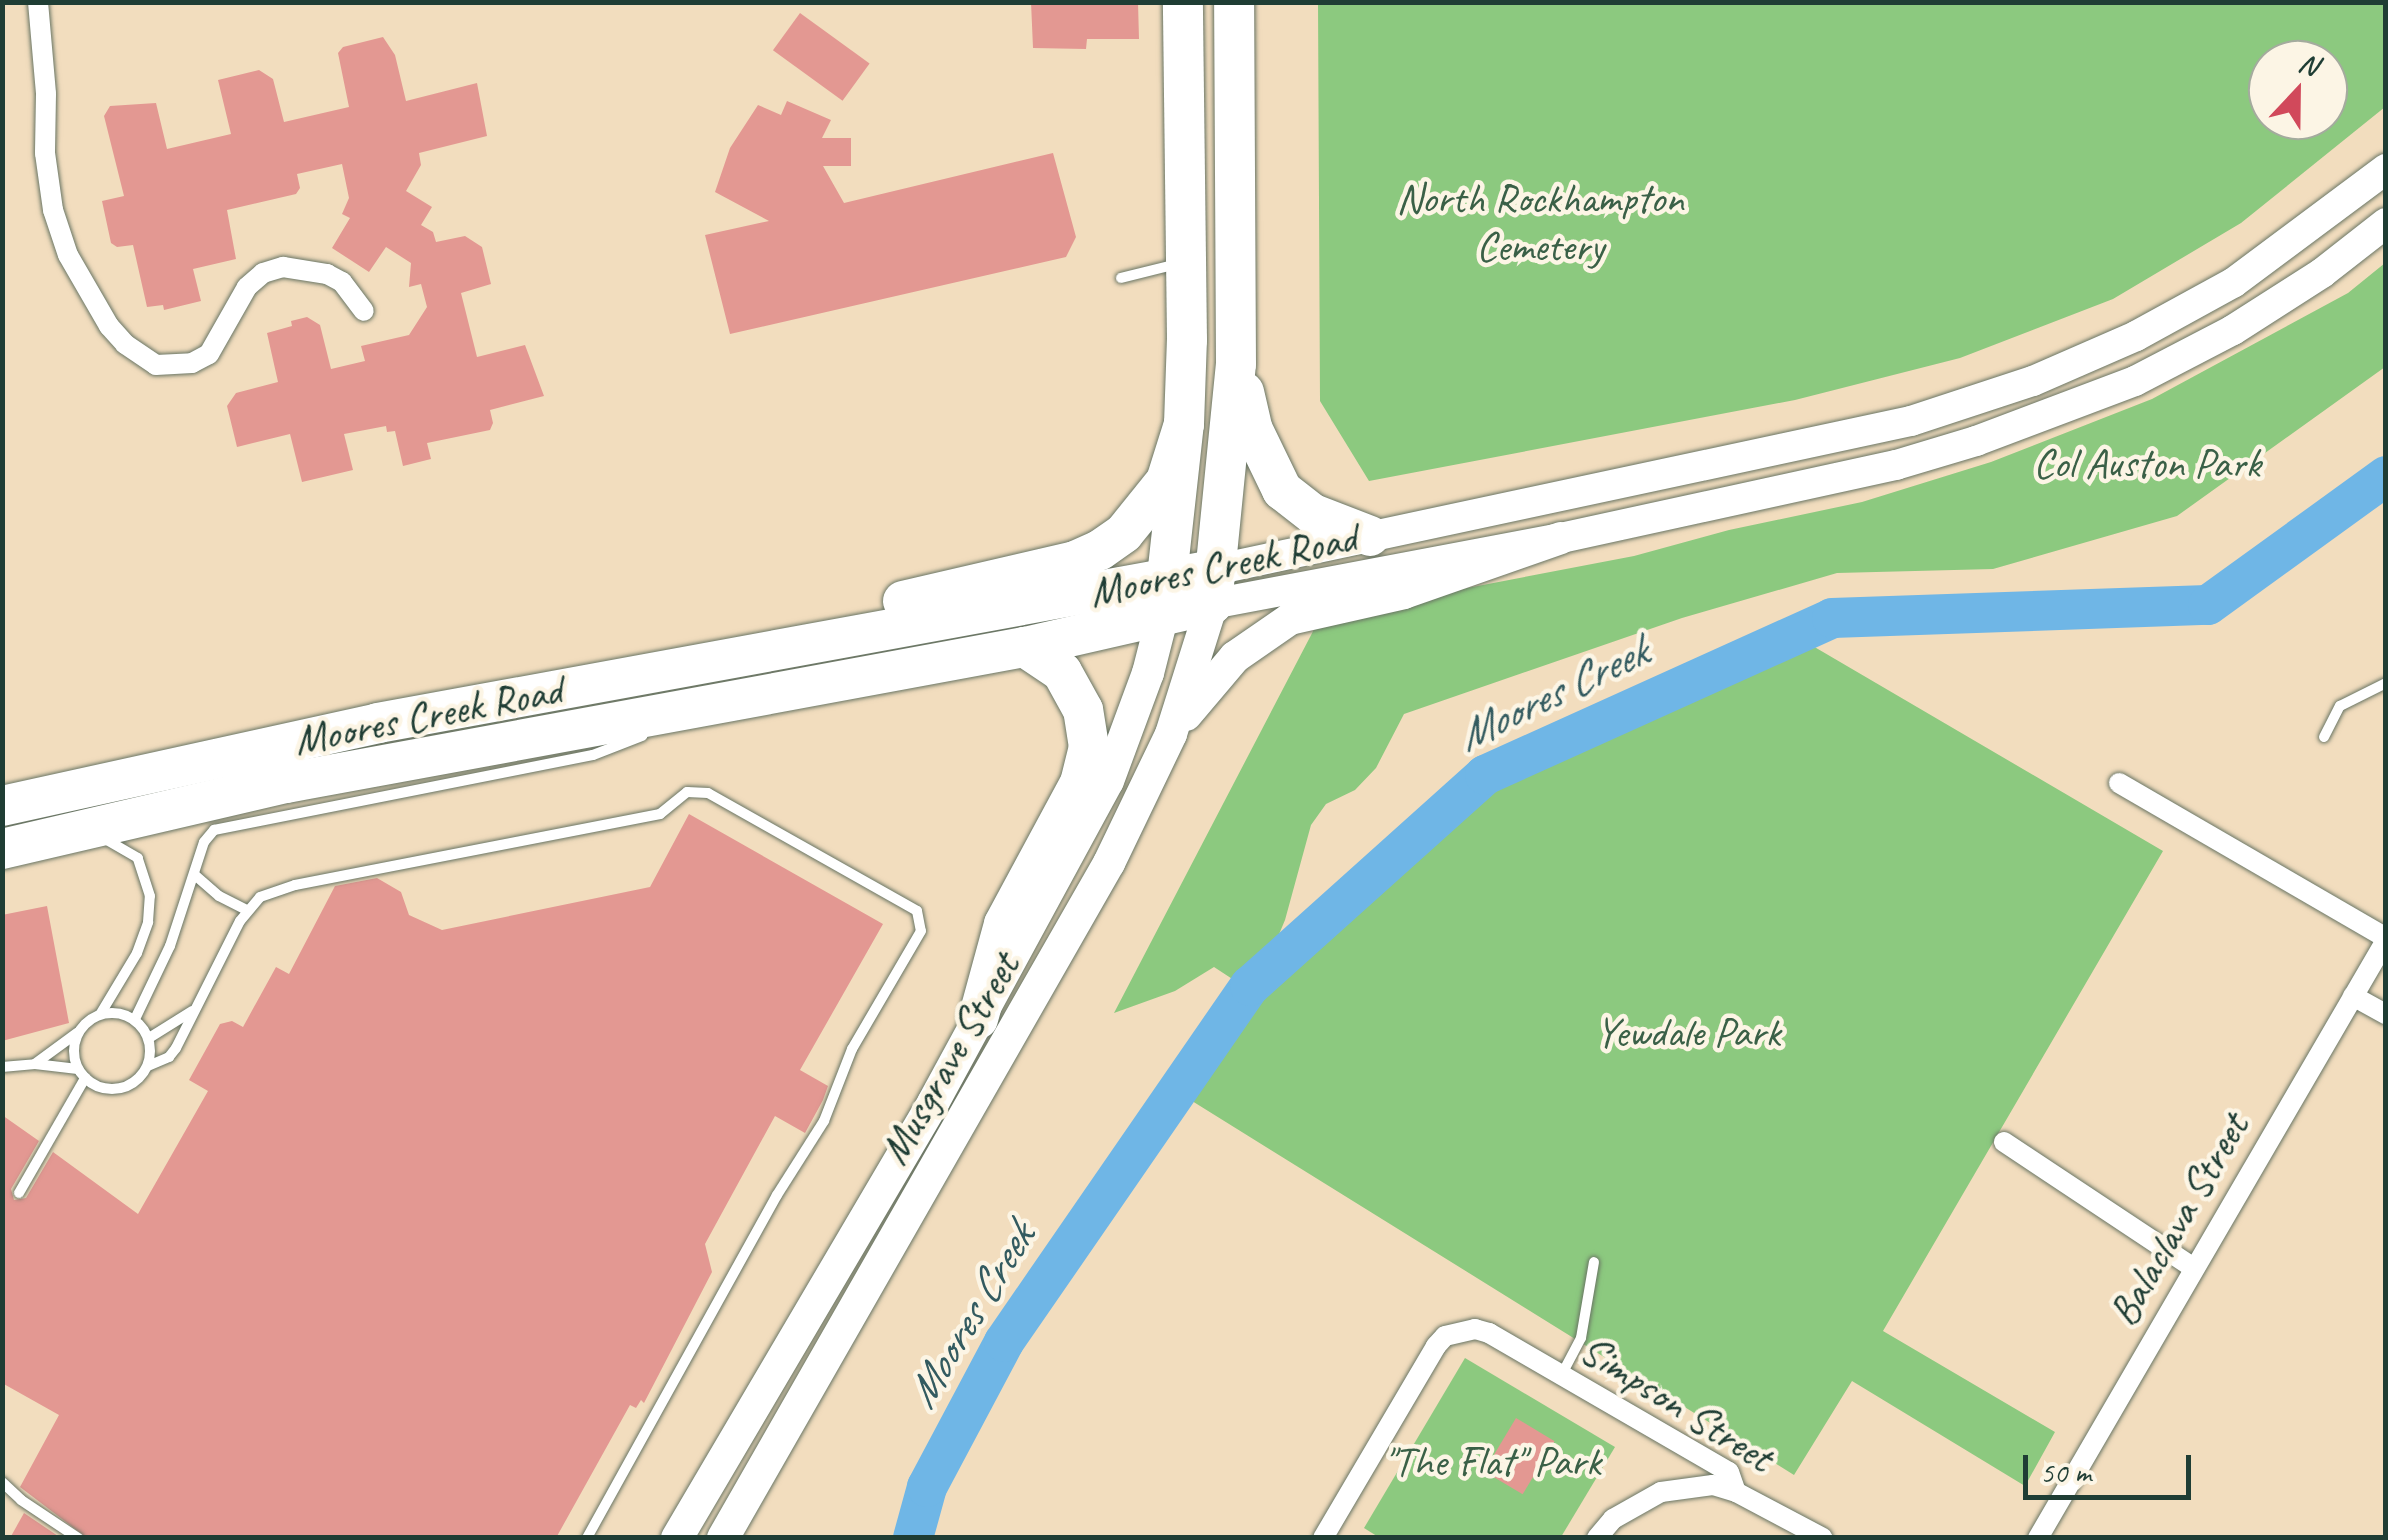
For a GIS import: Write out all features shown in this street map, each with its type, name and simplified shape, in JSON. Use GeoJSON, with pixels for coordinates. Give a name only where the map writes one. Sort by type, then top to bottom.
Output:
{"type":"FeatureCollection","features":[{"type":"Feature","properties":{"kind":"highway"},"geometry":{"type":"LineString","coordinates":[[1165,600],[1184,424],[1188,263],[1182,2]]}},
{"type":"Feature","properties":{"kind":"highway"},"geometry":{"type":"LineString","coordinates":[[1215,586],[1236,364],[1234,2]]}},
{"type":"Feature","properties":{"kind":"highway"},"geometry":{"type":"LineString","coordinates":[[1236,364],[1253,430],[1282,490],[1313,514],[1370,536]]}},
{"type":"Feature","properties":{"kind":"highway"},"geometry":{"type":"LineString","coordinates":[[442,712],[782,625],[1074,561],[1124,533],[1148,506],[1166,481],[1184,424]]}},
{"type":"Feature","properties":{"kind":"highway","name":"Moores Creek Road"},"geometry":{"type":"LineString","coordinates":[[2,849],[286,783],[1025,647],[1215,586]]}},
{"type":"Feature","properties":{"kind":"highway","name":"Moores Creek Road"},"geometry":{"type":"LineString","coordinates":[[2,806],[65,789],[442,712],[1165,600]]}},
{"type":"Feature","properties":{"kind":"highway"},"geometry":{"type":"LineString","coordinates":[[978,1019],[1004,924],[1080,783],[1089,747],[1083,710],[1062,672],[1025,647]]}},
{"type":"Feature","properties":{"kind":"main road","name":"Moores Creek Road"},"geometry":{"type":"LineString","coordinates":[[1215,586],[1370,536],[1912,420],[2034,382],[2136,336],[2233,283],[2386,169]]}},
{"type":"Feature","properties":{"kind":"main road","name":"Moores Creek Road"},"geometry":{"type":"LineString","coordinates":[[1215,586],[1561,538],[1896,465],[2047,415],[2136,380],[2232,330],[2322,273],[2386,223]]}},
{"type":"Feature","properties":{"kind":"main road"},"geometry":{"type":"LineString","coordinates":[[1171,734],[1235,657],[1290,619],[1404,592],[1561,538]]}},
{"type":"Feature","properties":{"kind":"main road","name":"Musgrave Street"},"geometry":{"type":"LineString","coordinates":[[722,1538],[1048,974],[1139,806],[1171,734],[1215,586]]}},
{"type":"Feature","properties":{"kind":"main road","name":"Musgrave Street"},"geometry":{"type":"LineString","coordinates":[[677,1538],[978,1019],[1108,781],[1148,673],[1165,600]]}},
{"type":"Feature","properties":{"kind":"street"},"geometry":{"type":"LineString","coordinates":[[38,2],[45,76],[44,153],[53,210],[68,255],[125,344],[156,364],[192,363],[209,354],[222,337],[247,288],[263,273],[286,267],[327,274],[342,282],[364,310]]}},
{"type":"Feature","properties":{"kind":"street"},"geometry":{"type":"LineString","coordinates":[[2119,783],[2386,939]]}},
{"type":"Feature","properties":{"kind":"street","name":"Balaclava Street"},"geometry":{"type":"LineString","coordinates":[[2038,1538],[2386,939]]}},
{"type":"Feature","properties":{"kind":"street"},"geometry":{"type":"LineString","coordinates":[[2353,996],[2386,1014]]}},
{"type":"Feature","properties":{"kind":"street"},"geometry":{"type":"LineString","coordinates":[[2004,1142],[2194,1268]]}},
{"type":"Feature","properties":{"kind":"street","name":"Simpson Street"},"geometry":{"type":"LineString","coordinates":[[1322,1538],[1436,1346],[1459,1331],[1489,1333],[1728,1472],[1736,1492],[1823,1538]]}},
{"type":"Feature","properties":{"kind":"street"},"geometry":{"type":"LineString","coordinates":[[1597,1538],[1612,1518],[1660,1492],[1713,1485],[1736,1492]]}},
{"type":"Feature","properties":{"kind":"lane"},"geometry":{"type":"LineString","coordinates":[[1121,278],[1158,266],[1188,263]]}},
{"type":"Feature","properties":{"kind":"lane"},"geometry":{"type":"LineString","coordinates":[[2324,737],[2340,706],[2386,683]]}},
{"type":"Feature","properties":{"kind":"lane"},"geometry":{"type":"LineString","coordinates":[[666,726],[722,704]]}},
{"type":"Feature","properties":{"kind":"lane"},"geometry":{"type":"LineString","coordinates":[[135,1020],[196,876],[204,842],[214,830],[593,755],[648,733]]}},
{"type":"Feature","properties":{"kind":"lane"},"geometry":{"type":"LineString","coordinates":[[2,1066],[36,1064],[82,1074],[108,1089],[120,1088],[141,1076],[148,1066],[169,1057],[246,910],[277,889],[660,814],[678,796],[698,790],[876,885],[916,911],[921,931],[852,1049],[824,1120],[777,1195],[587,1538]]}},
{"type":"Feature","properties":{"kind":"lane"},"geometry":{"type":"LineString","coordinates":[[36,1064],[101,1014],[137,953],[148,922],[148,878],[138,858],[122,846],[75,831]]}},
{"type":"Feature","properties":{"kind":"lane"},"geometry":{"type":"LineString","coordinates":[[196,876],[219,896],[246,910]]}},
{"type":"Feature","properties":{"kind":"lane"},"geometry":{"type":"LineString","coordinates":[[149,1038],[193,1010]]}},
{"type":"Feature","properties":{"kind":"lane"},"geometry":{"type":"LineString","coordinates":[[101,1014],[124,1014],[135,1020],[149,1038],[148,1066]]}},
{"type":"Feature","properties":{"kind":"lane"},"geometry":{"type":"LineString","coordinates":[[78,1033],[74,1057],[82,1074]]}},
{"type":"Feature","properties":{"kind":"lane"},"geometry":{"type":"LineString","coordinates":[[19,1193],[82,1074]]}},
{"type":"Feature","properties":{"kind":"lane"},"geometry":{"type":"LineString","coordinates":[[1562,1375],[1581,1338],[1594,1262]]}},
{"type":"Feature","properties":{"kind":"lane"},"geometry":{"type":"LineString","coordinates":[[2,1482],[21,1500],[78,1538]]}},
{"type":"Feature","properties":{"kind":"green space","name":"North Rockhampton Cemetery"},"geometry":{"type":"Polygon","coordinates":[[[1318,3],[2385,3],[2385,107],[2348,137],[2348,40],[2248,40],[2248,140],[2344,140],[2241,223],[2113,299],[1960,358],[1795,400],[1369,481],[1320,401],[1318,3]]]}},
{"type":"Feature","properties":{"kind":"green space","name":"Col Auston Park"},"geometry":{"type":"Polygon","coordinates":[[[2385,263],[2385,367],[2177,516],[1993,569],[1837,573],[1682,618],[1404,714],[1376,768],[1355,790],[1326,804],[1311,825],[1285,920],[1272,951],[1251,981],[1243,986],[1214,967],[1175,991],[1114,1013],[1321,616],[1634,556],[1729,530],[1862,502],[1991,462],[2152,399],[2348,293],[2385,263]]]}},
{"type":"Feature","properties":{"kind":"green space","name":"Yewdale Park"},"geometry":{"type":"Polygon","coordinates":[[[1794,635],[2163,851],[1883,1331],[2055,1432],[2025,1486],[1852,1381],[1794,1475],[1176,1091],[1250,986],[1485,775],[1794,635]]]}},
{"type":"Feature","properties":{"kind":"green space","name":"\"The Flat\" Park"},"geometry":{"type":"Polygon","coordinates":[[[1465,1358],[1615,1447],[1561,1537],[1380,1538],[1364,1528],[1465,1358]]]}},
{"type":"Feature","properties":{"kind":"building"},"geometry":{"type":"Polygon","coordinates":[[[1031,2],[1138,2],[1139,39],[1087,39],[1086,49],[1033,48],[1031,2]]]}},
{"type":"Feature","properties":{"kind":"building"},"geometry":{"type":"Polygon","coordinates":[[[800,13],[870,64],[843,101],[773,50],[800,13]]]}},
{"type":"Feature","properties":{"kind":"building"},"geometry":{"type":"Polygon","coordinates":[[[383,37],[395,55],[406,101],[477,83],[487,136],[419,153],[421,165],[406,191],[432,207],[421,225],[433,232],[436,242],[465,236],[482,247],[491,284],[461,293],[477,357],[525,345],[544,396],[490,410],[490,430],[427,443],[431,459],[403,466],[395,431],[387,432],[386,426],[344,434],[353,470],[302,482],[290,434],[237,447],[227,406],[236,393],[278,382],[267,333],[292,326],[291,321],[307,317],[320,325],[331,369],[365,361],[361,346],[409,335],[427,307],[421,284],[409,287],[411,263],[386,247],[369,272],[332,248],[350,218],[342,214],[349,198],[342,164],[297,174],[300,188],[296,194],[227,210],[236,259],[193,269],[201,301],[164,310],[163,305],[147,307],[133,245],[117,247],[111,243],[102,201],[124,196],[104,116],[110,106],[156,103],[167,149],[231,134],[218,80],[259,70],[273,79],[284,122],[349,107],[338,53],[343,47],[383,37]]]}},
{"type":"Feature","properties":{"kind":"building"},"geometry":{"type":"Polygon","coordinates":[[[787,101],[831,120],[822,138],[851,138],[851,166],[823,166],[844,203],[1053,153],[1076,237],[1066,257],[730,334],[705,235],[769,221],[715,192],[730,148],[758,105],[781,115],[787,101]]]}},
{"type":"Feature","properties":{"kind":"building"},"geometry":{"type":"Polygon","coordinates":[[[689,814],[883,924],[800,1070],[828,1086],[823,1100],[805,1133],[775,1116],[705,1244],[712,1272],[644,1403],[641,1400],[636,1408],[630,1405],[556,1538],[87,1538],[20,1487],[59,1415],[2,1383],[2,1115],[39,1141],[11,1189],[14,1200],[26,1198],[53,1152],[138,1214],[208,1091],[189,1080],[220,1024],[232,1021],[243,1027],[276,967],[289,974],[335,886],[377,878],[401,892],[409,915],[442,930],[650,887],[689,814]]]}},
{"type":"Feature","properties":{"kind":"building"},"geometry":{"type":"Polygon","coordinates":[[[47,906],[69,1023],[2,1041],[2,915],[47,906]]]}},
{"type":"Feature","properties":{"kind":"building"},"geometry":{"type":"Polygon","coordinates":[[[1516,1418],[1555,1441],[1523,1494],[1484,1471],[1516,1418]]]}},
{"type":"Feature","properties":{"kind":"building"},"geometry":{"type":"Polygon","coordinates":[[[24,1513],[61,1538],[10,1538],[24,1513]]]}},
{"type":"Feature","properties":{"kind":"waterway","name":"Moores Creek"},"geometry":{"type":"LineString","coordinates":[[913,1538],[927,1487],[1004,1342],[1250,986],[1485,775],[1832,618],[2208,605],[2386,476]]}}]}
